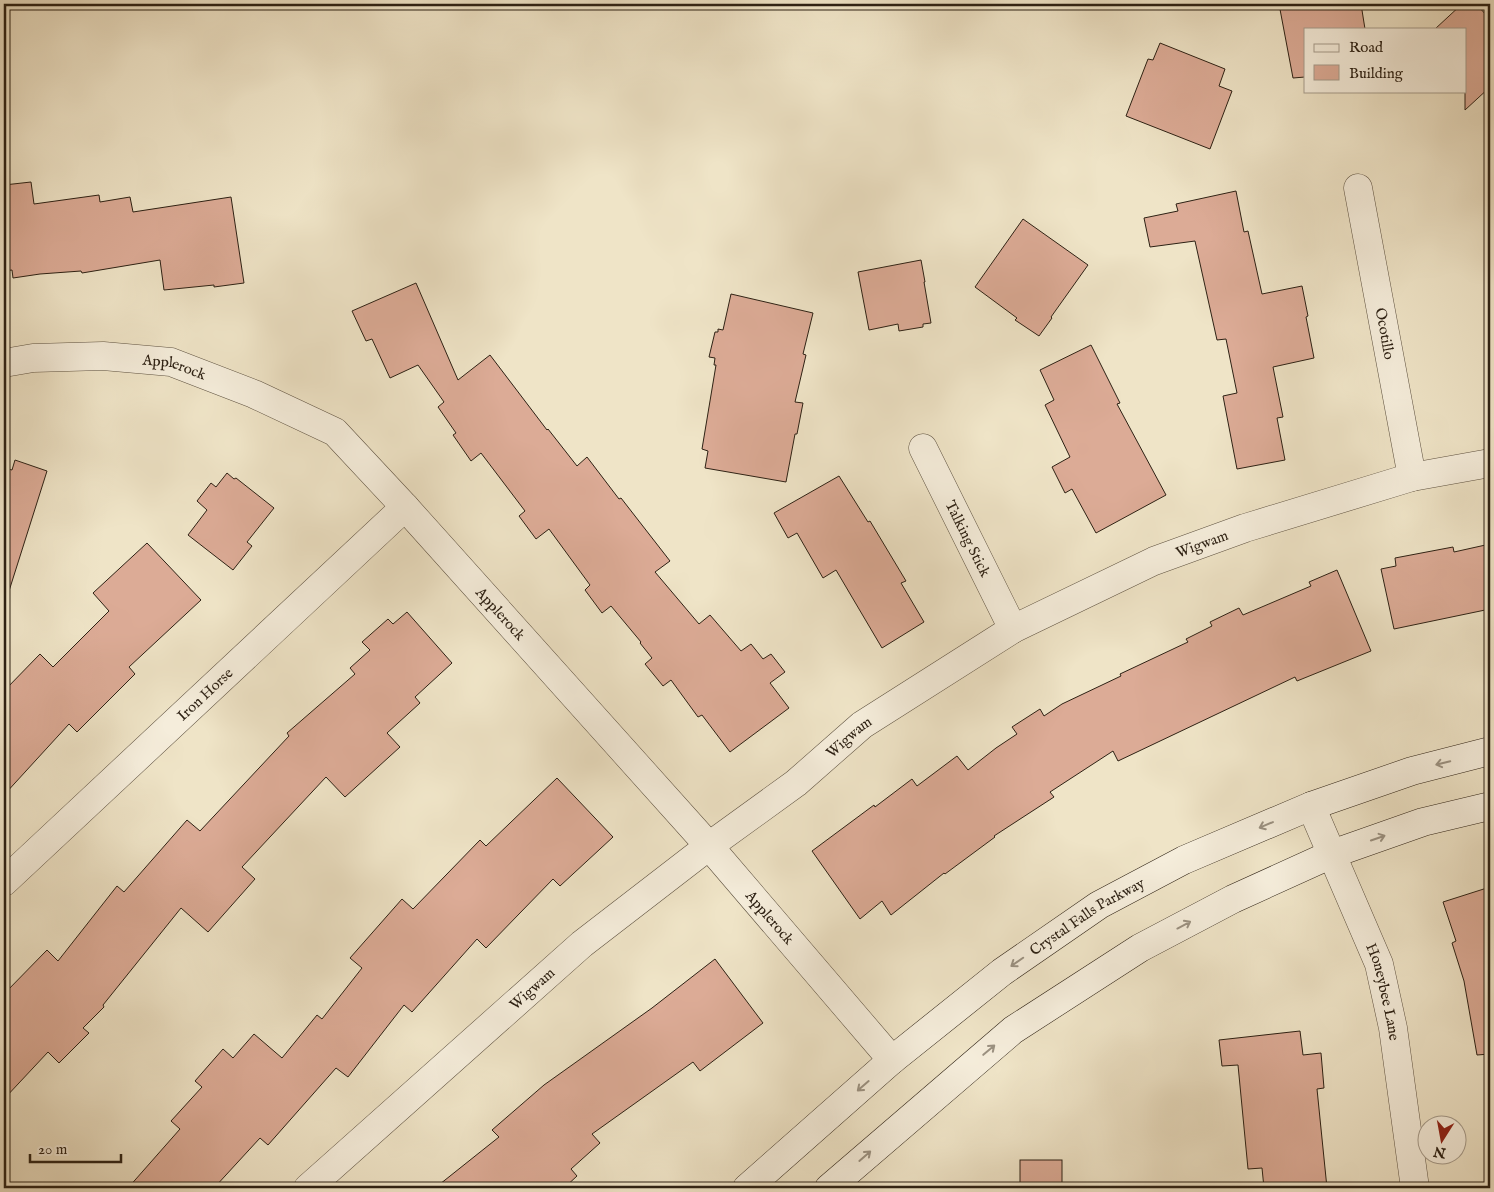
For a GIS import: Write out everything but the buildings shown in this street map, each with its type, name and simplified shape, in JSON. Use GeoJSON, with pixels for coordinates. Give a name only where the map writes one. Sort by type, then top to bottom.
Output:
{"type":"FeatureCollection","features":[{"type":"Feature","properties":{"kind":"street","name":"Ocotillo"},"geometry":{"type":"LineString","coordinates":[[1358,188],[1412,477]]}},
{"type":"Feature","properties":{"kind":"street","name":"Applerock"},"geometry":{"type":"LineString","coordinates":[[4,363],[34,358],[103,356],[171,362],[254,394],[335,432],[405,507],[709,846],[892,1060]]}},
{"type":"Feature","properties":{"kind":"street","name":"Talking Stick"},"geometry":{"type":"LineString","coordinates":[[923,448],[1013,629]]}},
{"type":"Feature","properties":{"kind":"street","name":"Wigwam"},"geometry":{"type":"LineString","coordinates":[[308,1188],[582,944],[709,846],[796,783],[862,725],[1013,629],[1154,561],[1245,528],[1412,477],[1490,463]]}},
{"type":"Feature","properties":{"kind":"street","name":"Iron Horse"},"geometry":{"type":"LineString","coordinates":[[4,882],[405,507]]}},
{"type":"Feature","properties":{"kind":"street","name":"Crystal Falls Parkway"},"geometry":{"type":"LineString","coordinates":[[747,1188],[892,1060],[1002,972],[1099,905],[1184,860],[1311,806],[1412,771],[1490,751]]}},
{"type":"Feature","properties":{"kind":"street","name":"Honeybee Lane"},"geometry":{"type":"LineString","coordinates":[[1311,806],[1379,964],[1393,1028],[1415,1188]]}},
{"type":"Feature","properties":{"kind":"street"},"geometry":{"type":"LineString","coordinates":[[829,1188],[1012,1030],[1140,948],[1233,899],[1332,854],[1423,822],[1490,806]]}}]}
